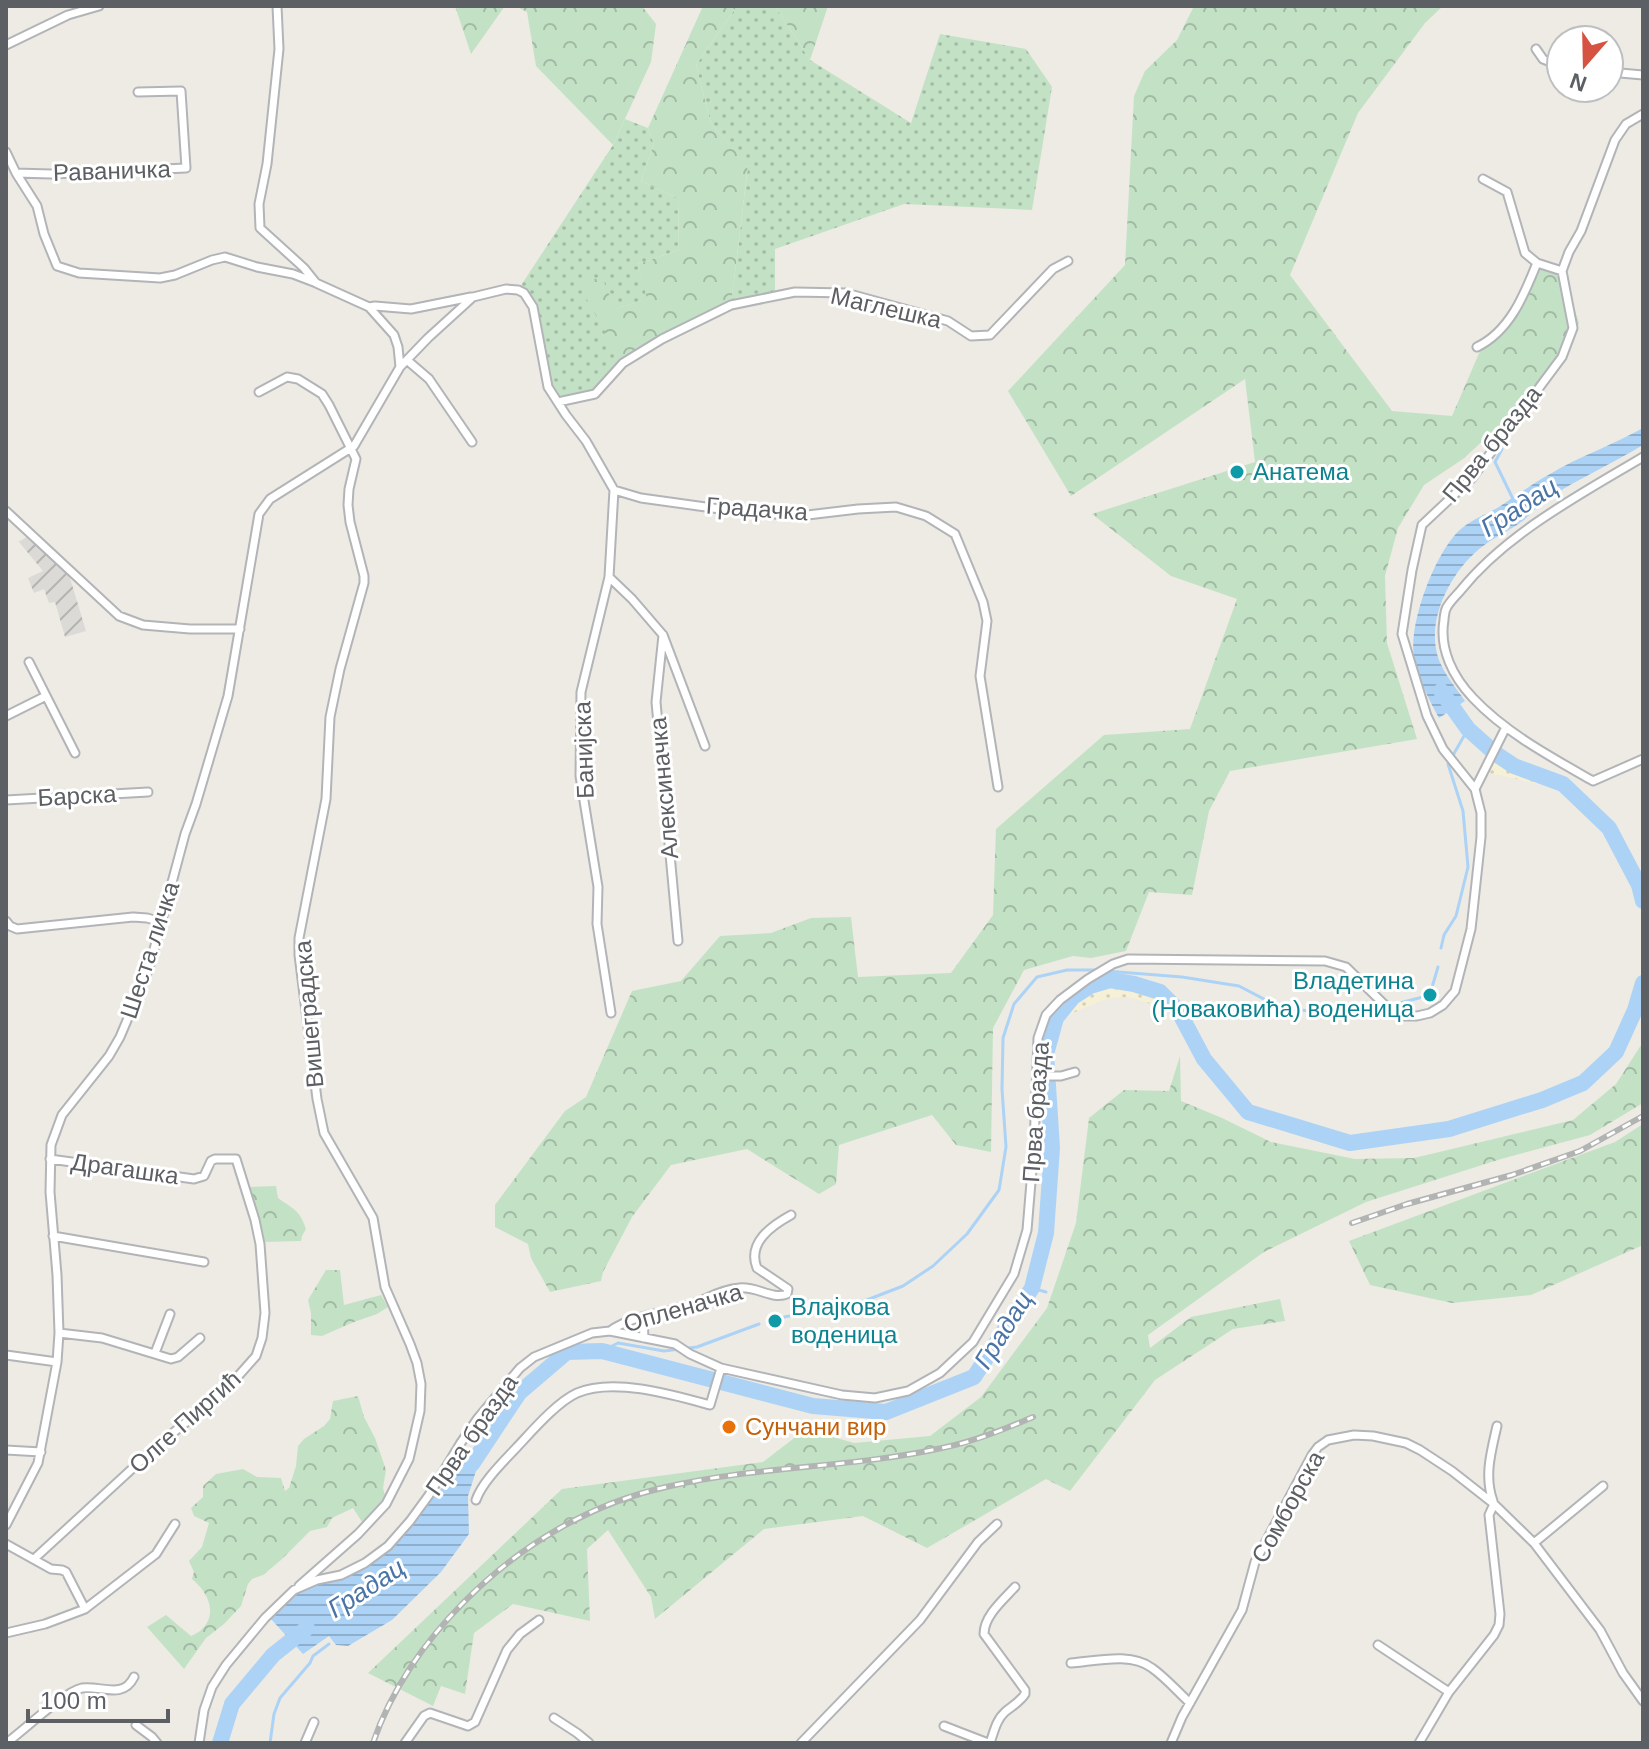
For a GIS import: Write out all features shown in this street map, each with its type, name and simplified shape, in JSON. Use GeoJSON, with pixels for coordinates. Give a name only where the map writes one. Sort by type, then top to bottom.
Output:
{"type":"FeatureCollection","features":[{"type":"Feature","properties":{"kind":"street"},"geometry":{"type":"LineString","coordinates":[[6,45],[68,15],[99,6]]}},
{"type":"Feature","properties":{"kind":"street"},"geometry":{"type":"LineString","coordinates":[[277,6],[279,49],[267,164],[259,204],[260,228],[316,283]]}},
{"type":"Feature","properties":{"kind":"street"},"geometry":{"type":"LineString","coordinates":[[1536,49],[1545,60]]}},
{"type":"Feature","properties":{"kind":"street","name":"Раваничка"},"geometry":{"type":"LineString","coordinates":[[16,173],[186,168],[181,91],[138,92]]}},
{"type":"Feature","properties":{"kind":"street"},"geometry":{"type":"LineString","coordinates":[[1483,179],[1507,192],[1525,253],[1537,263],[1562,271],[1581,231],[1615,140],[1626,124],[1643,114]]}},
{"type":"Feature","properties":{"kind":"street"},"geometry":{"type":"LineString","coordinates":[[6,152],[37,206],[57,266],[79,273],[160,278],[225,257],[293,274],[369,307],[394,335],[400,367]]}},
{"type":"Feature","properties":{"kind":"street","name":"Маглешка"},"geometry":{"type":"LineString","coordinates":[[558,402],[595,394],[623,363],[662,339],[731,305],[795,292],[846,293],[948,321],[971,336],[990,335],[1053,269],[1068,261]]}},
{"type":"Feature","properties":{"kind":"street"},"geometry":{"type":"LineString","coordinates":[[1477,347],[1501,331],[1523,297],[1537,263]]}},
{"type":"Feature","properties":{"kind":"street","name":"Прва бразда"},"geometry":{"type":"LineString","coordinates":[[199,1743],[204,1710],[212,1687],[265,1618],[294,1590],[317,1580],[341,1575],[388,1546],[429,1495],[478,1418],[520,1368],[534,1357],[574,1339],[610,1331],[669,1342],[720,1371],[842,1395],[875,1398],[908,1391],[940,1373],[973,1342],[1014,1274],[1027,1230],[1038,1038],[1046,1015],[1060,1000],[1113,964],[1128,959],[1325,961],[1346,967],[1392,1012],[1402,1016],[1430,1013],[1443,1005],[1455,991],[1471,929],[1481,813],[1475,789],[1443,749],[1427,716],[1402,634],[1412,570],[1422,525],[1472,478],[1562,357],[1573,328],[1562,271]]}},
{"type":"Feature","properties":{"kind":"street"},"geometry":{"type":"LineString","coordinates":[[369,307],[411,309],[506,289],[524,293],[533,307],[548,387],[586,441],[614,490]]}},
{"type":"Feature","properties":{"kind":"street"},"geometry":{"type":"LineString","coordinates":[[259,392],[287,377],[309,384],[322,394],[350,448],[358,442],[400,367],[473,297]]}},
{"type":"Feature","properties":{"kind":"street"},"geometry":{"type":"LineString","coordinates":[[408,361],[429,379],[472,442]]}},
{"type":"Feature","properties":{"kind":"street","name":"Шеста личка"},"geometry":{"type":"LineString","coordinates":[[6,1525],[33,1475],[41,1452],[57,1362],[57,1275],[50,1192],[50,1159],[55,1133],[62,1115],[109,1056],[120,1037],[149,968],[185,834],[228,696],[259,514],[270,499],[350,448]]}},
{"type":"Feature","properties":{"kind":"street","name":"Вишеградска"},"geometry":{"type":"LineString","coordinates":[[294,1590],[358,1534],[386,1504],[409,1459],[421,1399],[417,1363],[385,1287],[373,1218],[324,1133],[300,963],[299,938],[326,799],[330,717],[364,583],[348,505],[356,459],[350,448]]}},
{"type":"Feature","properties":{"kind":"street"},"geometry":{"type":"LineString","coordinates":[[1643,457],[1557,509],[1502,549],[1472,576],[1445,609],[1442,633],[1445,653],[1453,671],[1472,697],[1505,730],[1593,781],[1643,759]]}},
{"type":"Feature","properties":{"kind":"street","name":"Банијска"},"geometry":{"type":"LineString","coordinates":[[611,1013],[597,924],[598,887],[580,776],[581,692],[609,577],[614,490]]}},
{"type":"Feature","properties":{"kind":"street","name":"Градачка"},"geometry":{"type":"LineString","coordinates":[[614,490],[641,498],[799,516],[896,507],[926,516],[955,534],[983,602],[987,621],[980,676],[998,787]]}},
{"type":"Feature","properties":{"kind":"street"},"geometry":{"type":"LineString","coordinates":[[6,511],[119,616],[143,625],[240,629]]}},
{"type":"Feature","properties":{"kind":"street"},"geometry":{"type":"LineString","coordinates":[[609,577],[663,635],[705,746]]}},
{"type":"Feature","properties":{"kind":"street","name":"Алексиначка"},"geometry":{"type":"LineString","coordinates":[[663,635],[656,702],[678,941]]}},
{"type":"Feature","properties":{"kind":"street"},"geometry":{"type":"LineString","coordinates":[[29,662],[75,753]]}},
{"type":"Feature","properties":{"kind":"street"},"geometry":{"type":"LineString","coordinates":[[6,716],[46,696]]}},
{"type":"Feature","properties":{"kind":"street"},"geometry":{"type":"LineString","coordinates":[[1475,789],[1505,730]]}},
{"type":"Feature","properties":{"kind":"street","name":"Барска"},"geometry":{"type":"LineString","coordinates":[[6,800],[148,792]]}},
{"type":"Feature","properties":{"kind":"street"},"geometry":{"type":"LineString","coordinates":[[6,921],[17,929],[133,917],[162,922]]}},
{"type":"Feature","properties":{"kind":"street"},"geometry":{"type":"LineString","coordinates":[[1037,1076],[1061,1076],[1075,1072]]}},
{"type":"Feature","properties":{"kind":"street","name":"Драгашка"},"geometry":{"type":"LineString","coordinates":[[50,1159],[194,1179],[204,1176],[215,1159],[236,1159]]}},
{"type":"Feature","properties":{"kind":"street","name":"Олге Пиргић"},"geometry":{"type":"LineString","coordinates":[[34,1559],[159,1444],[224,1392],[256,1356],[265,1313],[260,1244],[236,1159]]}},
{"type":"Feature","properties":{"kind":"street","name":"Опленачка"},"geometry":{"type":"LineString","coordinates":[[610,1331],[625,1322],[690,1305],[722,1291],[752,1287],[776,1296],[787,1294],[788,1289],[757,1268],[754,1254],[763,1234],[791,1215]]}},
{"type":"Feature","properties":{"kind":"street"},"geometry":{"type":"LineString","coordinates":[[53,1236],[204,1262]]}},
{"type":"Feature","properties":{"kind":"street"},"geometry":{"type":"LineString","coordinates":[[155,1353],[170,1314]]}},
{"type":"Feature","properties":{"kind":"street"},"geometry":{"type":"LineString","coordinates":[[643,1317],[644,1338]]}},
{"type":"Feature","properties":{"kind":"street"},"geometry":{"type":"LineString","coordinates":[[59,1333],[102,1338],[171,1359],[200,1338]]}},
{"type":"Feature","properties":{"kind":"street"},"geometry":{"type":"LineString","coordinates":[[6,1355],[57,1362]]}},
{"type":"Feature","properties":{"kind":"street"},"geometry":{"type":"LineString","coordinates":[[476,1500],[478,1493],[502,1464],[547,1415],[576,1393],[606,1387],[651,1391],[710,1405],[720,1371]]}},
{"type":"Feature","properties":{"kind":"street"},"geometry":{"type":"LineString","coordinates":[[1419,1743],[1449,1692],[1494,1635],[1500,1620],[1489,1515],[1494,1504],[1488,1487],[1497,1426]]}},
{"type":"Feature","properties":{"kind":"street","name":"Сомборска"},"geometry":{"type":"LineString","coordinates":[[1171,1743],[1242,1610],[1255,1562],[1312,1455],[1328,1440],[1354,1435],[1406,1443],[1452,1471],[1494,1504],[1534,1543],[1600,1630],[1623,1673],[1643,1701]]}},
{"type":"Feature","properties":{"kind":"street"},"geometry":{"type":"LineString","coordinates":[[6,1450],[41,1452]]}},
{"type":"Feature","properties":{"kind":"street"},"geometry":{"type":"LineString","coordinates":[[1534,1543],[1603,1486]]}},
{"type":"Feature","properties":{"kind":"street"},"geometry":{"type":"LineString","coordinates":[[6,1633],[45,1624],[85,1609],[156,1554],[175,1524]]}},
{"type":"Feature","properties":{"kind":"street"},"geometry":{"type":"LineString","coordinates":[[801,1743],[920,1620],[978,1542],[997,1524]]}},
{"type":"Feature","properties":{"kind":"street"},"geometry":{"type":"LineString","coordinates":[[6,1544],[51,1569],[62,1570],[69,1575],[85,1609]]}},
{"type":"Feature","properties":{"kind":"street"},"geometry":{"type":"LineString","coordinates":[[944,1726],[989,1743],[998,1720],[1025,1694],[983,1630],[990,1616],[1015,1587]]}},
{"type":"Feature","properties":{"kind":"street"},"geometry":{"type":"LineString","coordinates":[[405,1743],[424,1716],[430,1713],[468,1726],[475,1722],[507,1650],[520,1634],[539,1620]]}},
{"type":"Feature","properties":{"kind":"street"},"geometry":{"type":"LineString","coordinates":[[1378,1645],[1449,1692]]}},
{"type":"Feature","properties":{"kind":"street"},"geometry":{"type":"LineString","coordinates":[[1071,1663],[1120,1659],[1142,1662],[1190,1703]]}},
{"type":"Feature","properties":{"kind":"street"},"geometry":{"type":"LineString","coordinates":[[8,1740],[68,1694],[84,1688],[118,1690],[131,1683],[134,1677]]}},
{"type":"Feature","properties":{"kind":"street"},"geometry":{"type":"LineString","coordinates":[[554,1718],[589,1743]]}},
{"type":"Feature","properties":{"kind":"street"},"geometry":{"type":"LineString","coordinates":[[305,1743],[314,1722]]}},
{"type":"Feature","properties":{"kind":"street"},"geometry":{"type":"LineString","coordinates":[[136,1725],[157,1743]]}},
{"type":"Feature","properties":{"kind":"shaded area"},"geometry":{"type":"Polygon","coordinates":[[[31,534],[67,568],[86,631],[65,637],[55,602],[49,603],[44,589],[34,593],[28,578],[43,571],[19,542],[31,534]]]}},
{"type":"Feature","properties":{"kind":"green space"},"geometry":{"type":"Polygon","coordinates":[[[455,6],[505,6],[471,54],[455,6]]]}},
{"type":"Feature","properties":{"kind":"green space"},"geometry":{"type":"Polygon","coordinates":[[[515,6],[642,6],[656,24],[651,62],[613,145],[536,66],[527,12],[515,6]]]}},
{"type":"Feature","properties":{"kind":"green space"},"geometry":{"type":"Polygon","coordinates":[[[703,6],[737,6],[696,65],[711,124],[748,165],[731,305],[623,363],[578,284],[602,277],[615,309],[647,299],[638,264],[679,250],[678,198],[641,181],[654,144],[648,128],[703,6]]]}},
{"type":"Feature","properties":{"kind":"green space"},"geometry":{"type":"Polygon","coordinates":[[[737,6],[775,6],[810,60],[911,123],[940,34],[1026,49],[1052,87],[1032,210],[904,204],[775,249],[775,296],[731,305],[748,166],[711,124],[696,65],[737,6]]]}},
{"type":"Feature","properties":{"kind":"green space"},"geometry":{"type":"Polygon","coordinates":[[[775,6],[828,6],[810,60],[775,6]]]}},
{"type":"Feature","properties":{"kind":"green space"},"geometry":{"type":"Polygon","coordinates":[[[1194,6],[1443,6],[1425,23],[1358,113],[1290,275],[1392,411],[1452,416],[1483,344],[1501,331],[1537,263],[1562,271],[1579,323],[1562,357],[1536,392],[1463,459],[1424,485],[1398,528],[1385,576],[1387,643],[1417,739],[1230,771],[1209,811],[1192,895],[1149,892],[1126,951],[1091,958],[1073,956],[1024,970],[993,1028],[991,1152],[956,1145],[932,1115],[839,1145],[836,1184],[819,1194],[747,1149],[671,1165],[632,1217],[601,1281],[550,1292],[531,1258],[528,1244],[495,1227],[495,1205],[565,1111],[586,1097],[632,991],[681,981],[720,936],[771,933],[811,918],[851,917],[858,977],[951,973],[993,915],[996,829],[1104,735],[1190,729],[1237,599],[1171,576],[1092,514],[1255,462],[1245,379],[1071,496],[1008,391],[1125,265],[1134,96],[1145,71],[1177,40],[1194,6]]]}},
{"type":"Feature","properties":{"kind":"green space"},"geometry":{"type":"Polygon","coordinates":[[[625,119],[648,128],[654,144],[641,181],[678,198],[679,250],[638,264],[648,299],[615,309],[623,363],[595,394],[558,402],[548,387],[533,307],[518,290],[613,145],[625,119]]]}},
{"type":"Feature","properties":{"kind":"green space"},"geometry":{"type":"Polygon","coordinates":[[[1643,1042],[1643,1103],[1590,1135],[1501,1159],[1366,1202],[1264,1252],[1148,1335],[1150,1348],[1191,1317],[1280,1299],[1285,1321],[1233,1329],[1155,1380],[1070,1491],[1046,1479],[927,1548],[863,1516],[764,1529],[655,1619],[651,1597],[608,1530],[587,1549],[590,1621],[513,1604],[474,1633],[465,1694],[441,1686],[433,1706],[368,1673],[562,1489],[763,1462],[806,1429],[854,1443],[930,1436],[981,1397],[1047,1308],[1076,1223],[1089,1118],[1124,1090],[1169,1091],[1180,1056],[1181,1101],[1271,1142],[1355,1159],[1414,1158],[1573,1120],[1616,1084],[1643,1042]]]}},
{"type":"Feature","properties":{"kind":"green space"},"geometry":{"type":"Polygon","coordinates":[[[1643,1124],[1643,1245],[1531,1295],[1452,1303],[1370,1285],[1349,1241],[1615,1142],[1643,1124]]]}},
{"type":"Feature","properties":{"kind":"green space"},"geometry":{"type":"Polygon","coordinates":[[[276,1186],[278,1198],[295,1210],[304,1223],[306,1229],[301,1241],[265,1242],[250,1187],[276,1186]]]}},
{"type":"Feature","properties":{"kind":"green space"},"geometry":{"type":"Polygon","coordinates":[[[326,1270],[340,1270],[344,1305],[381,1295],[388,1307],[322,1336],[311,1335],[308,1300],[326,1270]]]}},
{"type":"Feature","properties":{"kind":"green space"},"geometry":{"type":"Polygon","coordinates":[[[358,1396],[386,1470],[385,1495],[377,1508],[362,1522],[353,1508],[332,1518],[327,1527],[310,1531],[263,1575],[252,1579],[241,1606],[206,1638],[184,1669],[147,1627],[166,1615],[191,1636],[200,1631],[210,1615],[209,1602],[192,1579],[194,1572],[189,1561],[202,1547],[209,1523],[194,1516],[191,1508],[203,1497],[203,1486],[216,1474],[243,1469],[257,1477],[281,1478],[285,1491],[289,1488],[296,1466],[298,1446],[330,1419],[333,1401],[358,1396]]]}},
{"type":"Feature","properties":{"kind":"sand"},"geometry":{"type":"Polygon","coordinates":[[[1496,754],[1514,766],[1540,775],[1538,784],[1483,774],[1496,754]]]}},
{"type":"Feature","properties":{"kind":"sand"},"geometry":{"type":"Polygon","coordinates":[[[1110,980],[1160,992],[1178,1010],[1123,997],[1056,1018],[1079,994],[1110,980]]]}},
{"type":"Feature","properties":{"kind":"water"},"geometry":{"type":"Polygon","coordinates":[[[1643,428],[1643,445],[1547,499],[1524,520],[1478,550],[1458,572],[1442,600],[1435,645],[1441,666],[1465,701],[1439,718],[1418,672],[1413,642],[1426,588],[1452,538],[1466,525],[1543,478],[1643,428]]]}},
{"type":"Feature","properties":{"kind":"water"},"geometry":{"type":"Polygon","coordinates":[[[483,1449],[468,1496],[469,1534],[441,1572],[392,1620],[348,1646],[336,1645],[329,1636],[303,1654],[270,1618],[302,1590],[356,1573],[389,1551],[443,1486],[456,1463],[483,1449]]]}},
{"type":"Feature","properties":{"kind":"waterway"},"geometry":{"type":"LineString","coordinates":[[1502,449],[1495,462],[1513,499]]}},
{"type":"Feature","properties":{"kind":"waterway","name":"Градац"},"geometry":{"type":"LineString","coordinates":[[1441,691],[1468,729],[1496,754],[1514,766],[1563,784],[1609,828],[1639,885],[1643,901]]}},
{"type":"Feature","properties":{"kind":"waterway"},"geometry":{"type":"LineString","coordinates":[[1441,948],[1444,935],[1456,916],[1468,867],[1463,811],[1448,764],[1468,729]]}},
{"type":"Feature","properties":{"kind":"waterway"},"geometry":{"type":"LineString","coordinates":[[1106,971],[1182,977],[1239,986],[1281,1008],[1329,1013],[1376,1009],[1430,994],[1438,967]]}},
{"type":"Feature","properties":{"kind":"waterway"},"geometry":{"type":"LineString","coordinates":[[784,1317],[859,1303],[903,1286],[933,1266],[967,1234],[999,1190],[1006,1147],[1002,1089],[1003,1038],[1014,1004],[1037,977],[1067,970],[1099,970]]}},
{"type":"Feature","properties":{"kind":"waterway","name":"Градац"},"geometry":{"type":"LineString","coordinates":[[472,1464],[519,1393],[567,1352],[602,1351],[813,1406],[886,1412],[974,1377],[1032,1288],[1046,1233],[1052,1148],[1046,1054],[1056,1018],[1073,997],[1090,986],[1110,980],[1160,992],[1178,1010],[1204,1059],[1248,1112],[1350,1143],[1449,1129],[1542,1100],[1583,1083],[1616,1052],[1643,983]]}},
{"type":"Feature","properties":{"kind":"waterway"},"geometry":{"type":"LineString","coordinates":[[1032,1288],[1046,1292]]}},
{"type":"Feature","properties":{"kind":"waterway"},"geometry":{"type":"LineString","coordinates":[[602,1351],[618,1343],[664,1351],[697,1347],[759,1324]]}},
{"type":"Feature","properties":{"kind":"waterway","name":"Градац"},"geometry":{"type":"LineString","coordinates":[[220,1743],[232,1704],[273,1655],[307,1628]]}},
{"type":"Feature","properties":{"kind":"waterway"},"geometry":{"type":"LineString","coordinates":[[270,1743],[280,1698],[313,1656],[329,1644]]}},
{"type":"Feature","properties":{"kind":"railway"},"geometry":{"type":"LineString","coordinates":[[1352,1223],[1512,1175],[1580,1151],[1643,1116]]}},
{"type":"Feature","properties":{"kind":"railway"},"geometry":{"type":"LineString","coordinates":[[373,1743],[399,1685],[450,1617],[508,1563],[532,1545],[583,1516],[610,1504],[666,1487],[700,1480],[908,1455],[988,1435],[1033,1417]]}},
{"type":"Feature","properties":{"kind":"place","name":"Анатема"},"geometry":{"type":"Point","coordinates":[1237,472]}},
{"type":"Feature","properties":{"kind":"place","name":"Владетина (Новаковића) воденица"},"geometry":{"type":"Point","coordinates":[1430,995]}},
{"type":"Feature","properties":{"kind":"place","name":"Влајкова воденица"},"geometry":{"type":"Point","coordinates":[775,1321]}},
{"type":"Feature","properties":{"kind":"place","name":"Сунчани вир"},"geometry":{"type":"Point","coordinates":[729,1427]}}]}
